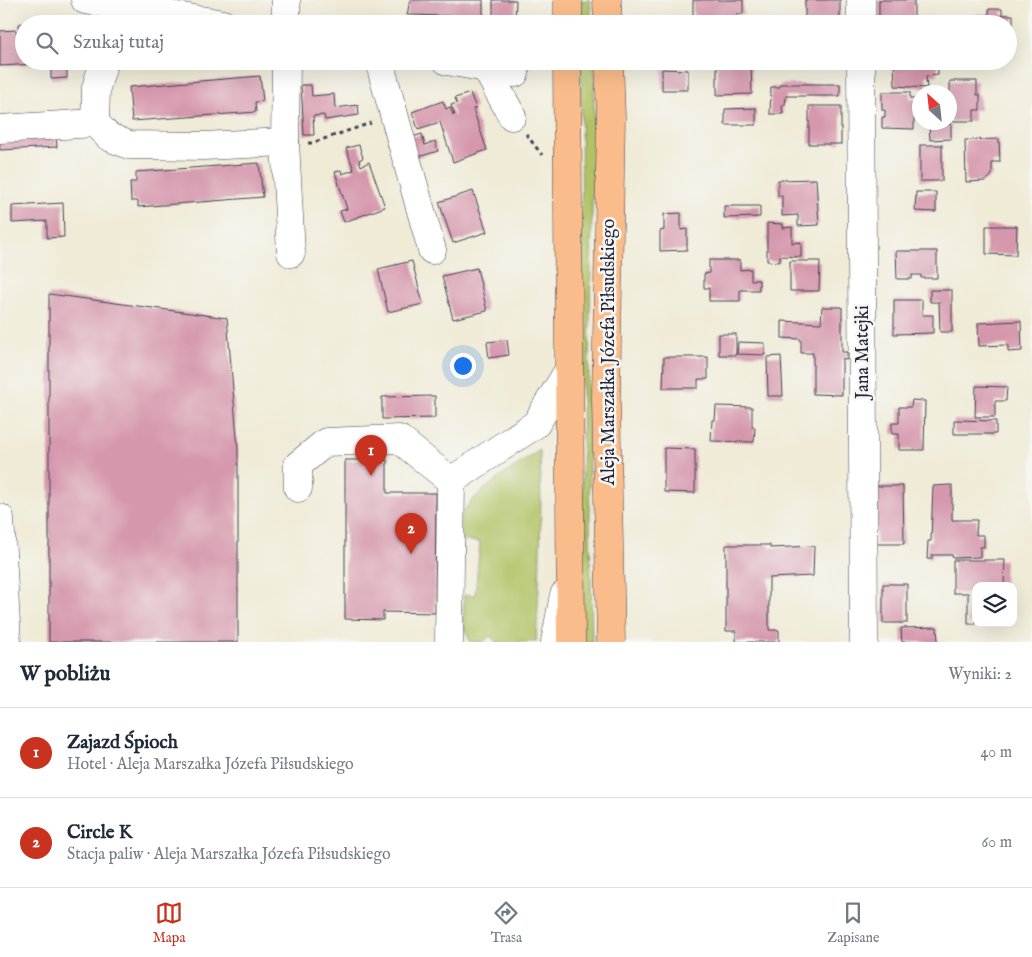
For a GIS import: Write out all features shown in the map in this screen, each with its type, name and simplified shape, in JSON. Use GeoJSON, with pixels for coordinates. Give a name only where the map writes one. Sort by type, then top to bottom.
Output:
{"type":"FeatureCollection","features":[{"type":"Feature","properties":{"kind":"main road"},"geometry":{"type":"LineString","coordinates":[[568,0],[568,15]]}},
{"type":"Feature","properties":{"kind":"main road"},"geometry":{"type":"LineString","coordinates":[[607,0],[608,15]]}},
{"type":"Feature","properties":{"kind":"main road"},"geometry":{"type":"LineString","coordinates":[[567,70],[571,642]]}},
{"type":"Feature","properties":{"kind":"main road","name":"Aleja Marszałka Józefa Piłsudskiego"},"geometry":{"type":"LineString","coordinates":[[609,70],[611,117],[606,400],[611,642]]}},
{"type":"Feature","properties":{"kind":"street"},"geometry":{"type":"LineString","coordinates":[[85,0],[123,15]]}},
{"type":"Feature","properties":{"kind":"street"},"geometry":{"type":"LineString","coordinates":[[286,0],[286,15]]}},
{"type":"Feature","properties":{"kind":"street"},"geometry":{"type":"LineString","coordinates":[[861,0],[861,15]]}},
{"type":"Feature","properties":{"kind":"street"},"geometry":{"type":"LineString","coordinates":[[101,70],[96,88],[95,123],[109,137],[129,145],[204,146],[285,142]]}},
{"type":"Feature","properties":{"kind":"street"},"geometry":{"type":"LineString","coordinates":[[286,70],[285,142],[291,253]]}},
{"type":"Feature","properties":{"kind":"street"},"geometry":{"type":"LineString","coordinates":[[382,70],[432,250]]}},
{"type":"Feature","properties":{"kind":"street"},"geometry":{"type":"LineString","coordinates":[[487,70],[512,116]]}},
{"type":"Feature","properties":{"kind":"street"},"geometry":{"type":"LineString","coordinates":[[498,70],[515,73]]}},
{"type":"Feature","properties":{"kind":"street","name":"Jana Matejki"},"geometry":{"type":"LineString","coordinates":[[861,70],[864,642]]}},
{"type":"Feature","properties":{"kind":"street"},"geometry":{"type":"LineString","coordinates":[[0,128],[95,123]]}},
{"type":"Feature","properties":{"kind":"street"},"geometry":{"type":"LineString","coordinates":[[451,482],[536,424],[568,372]]}},
{"type":"Feature","properties":{"kind":"street"},"geometry":{"type":"LineString","coordinates":[[298,488],[298,465],[326,442],[399,439],[451,482]]}},
{"type":"Feature","properties":{"kind":"street"},"geometry":{"type":"LineString","coordinates":[[449,642],[451,482]]}},
{"type":"Feature","properties":{"kind":"street"},"geometry":{"type":"LineString","coordinates":[[0,518],[7,642]]}},
{"type":"Feature","properties":{"kind":"street"},"geometry":{"type":"LineString","coordinates":[[555,642],[570,564]]}},
{"type":"Feature","properties":{"kind":"path"},"geometry":{"type":"LineString","coordinates":[[285,142],[312,143],[394,116]]}},
{"type":"Feature","properties":{"kind":"path"},"geometry":{"type":"LineString","coordinates":[[512,116],[545,159]]}},
{"type":"Feature","properties":{"kind":"green space"},"geometry":{"type":"Polygon","coordinates":[[[581,0],[590,0],[591,15],[581,15],[581,0]]]}},
{"type":"Feature","properties":{"kind":"green space"},"geometry":{"type":"Polygon","coordinates":[[[581,70],[595,70],[588,413],[592,642],[583,642],[581,70]]]}},
{"type":"Feature","properties":{"kind":"green space"},"geometry":{"type":"Polygon","coordinates":[[[540,450],[539,594],[536,642],[496,642],[490,636],[483,642],[470,642],[463,624],[464,595],[475,595],[480,542],[462,540],[461,517],[465,509],[483,490],[540,450]]]}},
{"type":"Feature","properties":{"kind":"building"},"geometry":{"type":"Polygon","coordinates":[[[410,0],[483,0],[483,15],[407,15],[410,0]]]}},
{"type":"Feature","properties":{"kind":"building"},"geometry":{"type":"Polygon","coordinates":[[[493,0],[516,0],[515,15],[493,15],[493,0]]]}},
{"type":"Feature","properties":{"kind":"building"},"geometry":{"type":"Polygon","coordinates":[[[693,0],[743,0],[743,14],[693,15],[693,0]]]}},
{"type":"Feature","properties":{"kind":"building"},"geometry":{"type":"Polygon","coordinates":[[[805,0],[840,0],[840,15],[805,15],[805,0]]]}},
{"type":"Feature","properties":{"kind":"building"},"geometry":{"type":"Polygon","coordinates":[[[879,0],[914,0],[914,15],[879,15],[879,0]]]}},
{"type":"Feature","properties":{"kind":"building"},"geometry":{"type":"Polygon","coordinates":[[[989,9],[1002,9],[1002,15],[989,15],[989,9]]]}},
{"type":"Feature","properties":{"kind":"building"},"geometry":{"type":"Polygon","coordinates":[[[15,30],[15,65],[0,66],[0,31],[15,30]]]}},
{"type":"Feature","properties":{"kind":"building"},"geometry":{"type":"Polygon","coordinates":[[[51,70],[67,70],[67,78],[51,79],[51,70]]]}},
{"type":"Feature","properties":{"kind":"building"},"geometry":{"type":"Polygon","coordinates":[[[662,70],[688,70],[688,90],[662,90],[662,70]]]}},
{"type":"Feature","properties":{"kind":"building"},"geometry":{"type":"Polygon","coordinates":[[[717,70],[751,70],[752,94],[717,95],[717,70]]]}},
{"type":"Feature","properties":{"kind":"building"},"geometry":{"type":"Polygon","coordinates":[[[894,70],[938,70],[938,75],[926,76],[927,85],[912,85],[912,87],[895,86],[894,70]]]}},
{"type":"Feature","properties":{"kind":"building"},"geometry":{"type":"Polygon","coordinates":[[[260,76],[263,101],[255,102],[256,112],[132,121],[129,87],[260,76]]]}},
{"type":"Feature","properties":{"kind":"building"},"geometry":{"type":"Polygon","coordinates":[[[950,81],[977,81],[977,95],[980,95],[980,110],[974,110],[974,121],[957,121],[957,85],[950,85],[950,81]]]}},
{"type":"Feature","properties":{"kind":"building"},"geometry":{"type":"Polygon","coordinates":[[[780,84],[840,84],[840,96],[786,96],[785,105],[782,105],[783,114],[770,114],[771,87],[780,87],[780,84]]]}},
{"type":"Feature","properties":{"kind":"building"},"geometry":{"type":"Polygon","coordinates":[[[301,85],[311,85],[312,96],[334,94],[335,108],[358,105],[359,115],[325,120],[324,115],[313,116],[314,135],[304,135],[301,85]]]}},
{"type":"Feature","properties":{"kind":"building"},"geometry":{"type":"Polygon","coordinates":[[[882,92],[910,92],[910,99],[912,99],[912,129],[882,128],[882,117],[885,117],[885,110],[882,110],[882,92]]]}},
{"type":"Feature","properties":{"kind":"building"},"geometry":{"type":"Polygon","coordinates":[[[470,93],[476,108],[473,109],[487,150],[453,162],[440,122],[418,129],[412,112],[443,101],[446,109],[450,107],[453,115],[455,115],[451,105],[457,103],[455,98],[470,93]]]}},
{"type":"Feature","properties":{"kind":"building"},"geometry":{"type":"Polygon","coordinates":[[[809,106],[841,106],[841,144],[809,144],[809,106]]]}},
{"type":"Feature","properties":{"kind":"building"},"geometry":{"type":"Polygon","coordinates":[[[756,108],[756,125],[725,125],[725,109],[756,108]]]}},
{"type":"Feature","properties":{"kind":"building"},"geometry":{"type":"Polygon","coordinates":[[[929,130],[951,130],[951,139],[930,140],[929,130]]]}},
{"type":"Feature","properties":{"kind":"building"},"geometry":{"type":"Polygon","coordinates":[[[422,134],[425,145],[435,141],[438,151],[415,158],[409,138],[422,134]]]}},
{"type":"Feature","properties":{"kind":"building"},"geometry":{"type":"Polygon","coordinates":[[[56,136],[57,147],[0,150],[0,139],[56,136]]]}},
{"type":"Feature","properties":{"kind":"building"},"geometry":{"type":"Polygon","coordinates":[[[999,139],[1000,162],[992,162],[992,175],[986,181],[966,182],[965,140],[999,139]]]}},
{"type":"Feature","properties":{"kind":"building"},"geometry":{"type":"Polygon","coordinates":[[[359,145],[363,158],[359,160],[361,166],[369,162],[385,207],[344,222],[340,211],[347,209],[335,172],[341,170],[342,174],[354,170],[346,148],[359,145]]]}},
{"type":"Feature","properties":{"kind":"building"},"geometry":{"type":"Polygon","coordinates":[[[920,145],[942,145],[942,181],[920,181],[920,145]]]}},
{"type":"Feature","properties":{"kind":"building"},"geometry":{"type":"Polygon","coordinates":[[[259,163],[263,197],[138,207],[138,201],[131,201],[130,182],[136,182],[136,172],[259,163]]]}},
{"type":"Feature","properties":{"kind":"building"},"geometry":{"type":"Polygon","coordinates":[[[816,179],[819,225],[798,226],[798,215],[782,216],[782,196],[778,196],[778,180],[816,179]]]}},
{"type":"Feature","properties":{"kind":"building"},"geometry":{"type":"Polygon","coordinates":[[[473,191],[487,232],[453,243],[439,202],[473,191]]]}},
{"type":"Feature","properties":{"kind":"building"},"geometry":{"type":"Polygon","coordinates":[[[916,192],[936,192],[936,212],[915,211],[916,192]]]}},
{"type":"Feature","properties":{"kind":"building"},"geometry":{"type":"Polygon","coordinates":[[[63,203],[64,237],[47,238],[47,221],[12,223],[12,206],[63,203]]]}},
{"type":"Feature","properties":{"kind":"building"},"geometry":{"type":"Polygon","coordinates":[[[724,206],[760,206],[760,217],[724,218],[724,206]]]}},
{"type":"Feature","properties":{"kind":"building"},"geometry":{"type":"Polygon","coordinates":[[[681,213],[681,230],[687,229],[687,250],[660,251],[660,231],[664,230],[664,214],[681,213]]]}},
{"type":"Feature","properties":{"kind":"building"},"geometry":{"type":"Polygon","coordinates":[[[767,223],[783,224],[783,228],[792,227],[792,243],[801,242],[801,257],[780,256],[780,262],[767,261],[767,223]]]}},
{"type":"Feature","properties":{"kind":"building"},"geometry":{"type":"Polygon","coordinates":[[[986,226],[1017,226],[1016,255],[986,254],[986,226]]]}},
{"type":"Feature","properties":{"kind":"building"},"geometry":{"type":"Polygon","coordinates":[[[896,251],[937,251],[937,278],[921,278],[921,275],[912,275],[912,279],[897,279],[896,251]]]}},
{"type":"Feature","properties":{"kind":"building"},"geometry":{"type":"Polygon","coordinates":[[[709,260],[740,260],[740,270],[751,269],[751,280],[759,280],[759,290],[740,290],[740,301],[709,301],[709,288],[704,288],[704,274],[709,273],[709,260]]]}},
{"type":"Feature","properties":{"kind":"building"},"geometry":{"type":"Polygon","coordinates":[[[412,261],[423,304],[388,312],[378,269],[412,261]]]}},
{"type":"Feature","properties":{"kind":"building"},"geometry":{"type":"Polygon","coordinates":[[[790,261],[820,261],[819,291],[790,291],[790,261]]]}},
{"type":"Feature","properties":{"kind":"building"},"geometry":{"type":"Polygon","coordinates":[[[477,268],[487,311],[453,319],[442,276],[477,268]]]}},
{"type":"Feature","properties":{"kind":"building"},"geometry":{"type":"Polygon","coordinates":[[[930,290],[952,290],[952,332],[940,332],[939,302],[930,302],[930,290]]]}},
{"type":"Feature","properties":{"kind":"building"},"geometry":{"type":"Polygon","coordinates":[[[49,294],[227,318],[238,449],[238,642],[49,642],[49,294]]]}},
{"type":"Feature","properties":{"kind":"building"},"geometry":{"type":"Polygon","coordinates":[[[894,300],[922,300],[922,315],[933,315],[933,333],[894,334],[894,300]]]}},
{"type":"Feature","properties":{"kind":"building"},"geometry":{"type":"Polygon","coordinates":[[[822,307],[842,307],[842,352],[847,352],[847,360],[842,359],[842,395],[813,394],[813,353],[801,353],[801,339],[782,338],[782,321],[821,323],[822,307]]]}},
{"type":"Feature","properties":{"kind":"building"},"geometry":{"type":"Polygon","coordinates":[[[1021,321],[1022,351],[1008,352],[1008,345],[979,346],[978,323],[1021,321]]]}},
{"type":"Feature","properties":{"kind":"building"},"geometry":{"type":"Polygon","coordinates":[[[719,334],[736,334],[736,355],[719,355],[719,334]]]}},
{"type":"Feature","properties":{"kind":"building"},"geometry":{"type":"Polygon","coordinates":[[[507,340],[509,355],[489,358],[487,342],[507,340]]]}},
{"type":"Feature","properties":{"kind":"building"},"geometry":{"type":"Polygon","coordinates":[[[738,342],[765,343],[765,355],[737,354],[738,342]]]}},
{"type":"Feature","properties":{"kind":"building"},"geometry":{"type":"Polygon","coordinates":[[[781,356],[783,396],[768,396],[767,357],[781,356]]]}},
{"type":"Feature","properties":{"kind":"building"},"geometry":{"type":"Polygon","coordinates":[[[664,357],[708,357],[708,379],[698,379],[698,388],[663,388],[664,357]]]}},
{"type":"Feature","properties":{"kind":"building"},"geometry":{"type":"Polygon","coordinates":[[[976,386],[1007,387],[1006,401],[995,401],[995,417],[975,417],[976,386]]]}},
{"type":"Feature","properties":{"kind":"building"},"geometry":{"type":"Polygon","coordinates":[[[435,396],[435,418],[382,419],[382,397],[435,396]]]}},
{"type":"Feature","properties":{"kind":"building"},"geometry":{"type":"Polygon","coordinates":[[[912,400],[925,401],[924,450],[899,450],[899,434],[892,434],[892,423],[899,423],[899,407],[911,407],[912,400]]]}},
{"type":"Feature","properties":{"kind":"building"},"geometry":{"type":"Polygon","coordinates":[[[716,406],[752,407],[752,427],[755,427],[754,442],[711,441],[712,420],[715,420],[716,406]]]}},
{"type":"Feature","properties":{"kind":"building"},"geometry":{"type":"Polygon","coordinates":[[[954,420],[996,421],[996,434],[954,434],[954,420]]]}},
{"type":"Feature","properties":{"kind":"building"},"geometry":{"type":"Polygon","coordinates":[[[664,448],[695,449],[695,493],[664,492],[664,448]]]}},
{"type":"Feature","properties":{"kind":"building"},"geometry":{"type":"Polygon","coordinates":[[[345,460],[387,460],[387,493],[436,493],[435,613],[383,612],[383,620],[345,619],[345,460]]]}},
{"type":"Feature","properties":{"kind":"building"},"geometry":{"type":"Polygon","coordinates":[[[952,485],[952,520],[977,520],[976,535],[984,535],[984,547],[980,547],[980,557],[953,558],[952,555],[932,555],[932,559],[927,559],[928,541],[931,541],[933,486],[952,485]]]}},
{"type":"Feature","properties":{"kind":"building"},"geometry":{"type":"Polygon","coordinates":[[[876,486],[903,486],[904,544],[876,544],[876,486]]]}},
{"type":"Feature","properties":{"kind":"building"},"geometry":{"type":"Polygon","coordinates":[[[726,545],[770,545],[770,548],[814,546],[813,576],[769,578],[769,630],[779,630],[779,642],[736,642],[736,631],[726,631],[726,545]]]}},
{"type":"Feature","properties":{"kind":"building"},"geometry":{"type":"Polygon","coordinates":[[[953,560],[1005,560],[1004,582],[972,582],[972,624],[968,624],[968,593],[953,593],[953,560]]]}},
{"type":"Feature","properties":{"kind":"building"},"geometry":{"type":"Polygon","coordinates":[[[883,584],[907,584],[907,623],[883,623],[883,584]]]}},
{"type":"Feature","properties":{"kind":"building"},"geometry":{"type":"Polygon","coordinates":[[[937,627],[938,642],[902,642],[901,628],[937,627]]]}},
{"type":"Feature","properties":{"kind":"place","name":"Zajazd Śpioch"},"geometry":{"type":"Point","coordinates":[371,476]}},
{"type":"Feature","properties":{"kind":"place","name":"Circle K"},"geometry":{"type":"Point","coordinates":[411,554]}}]}
